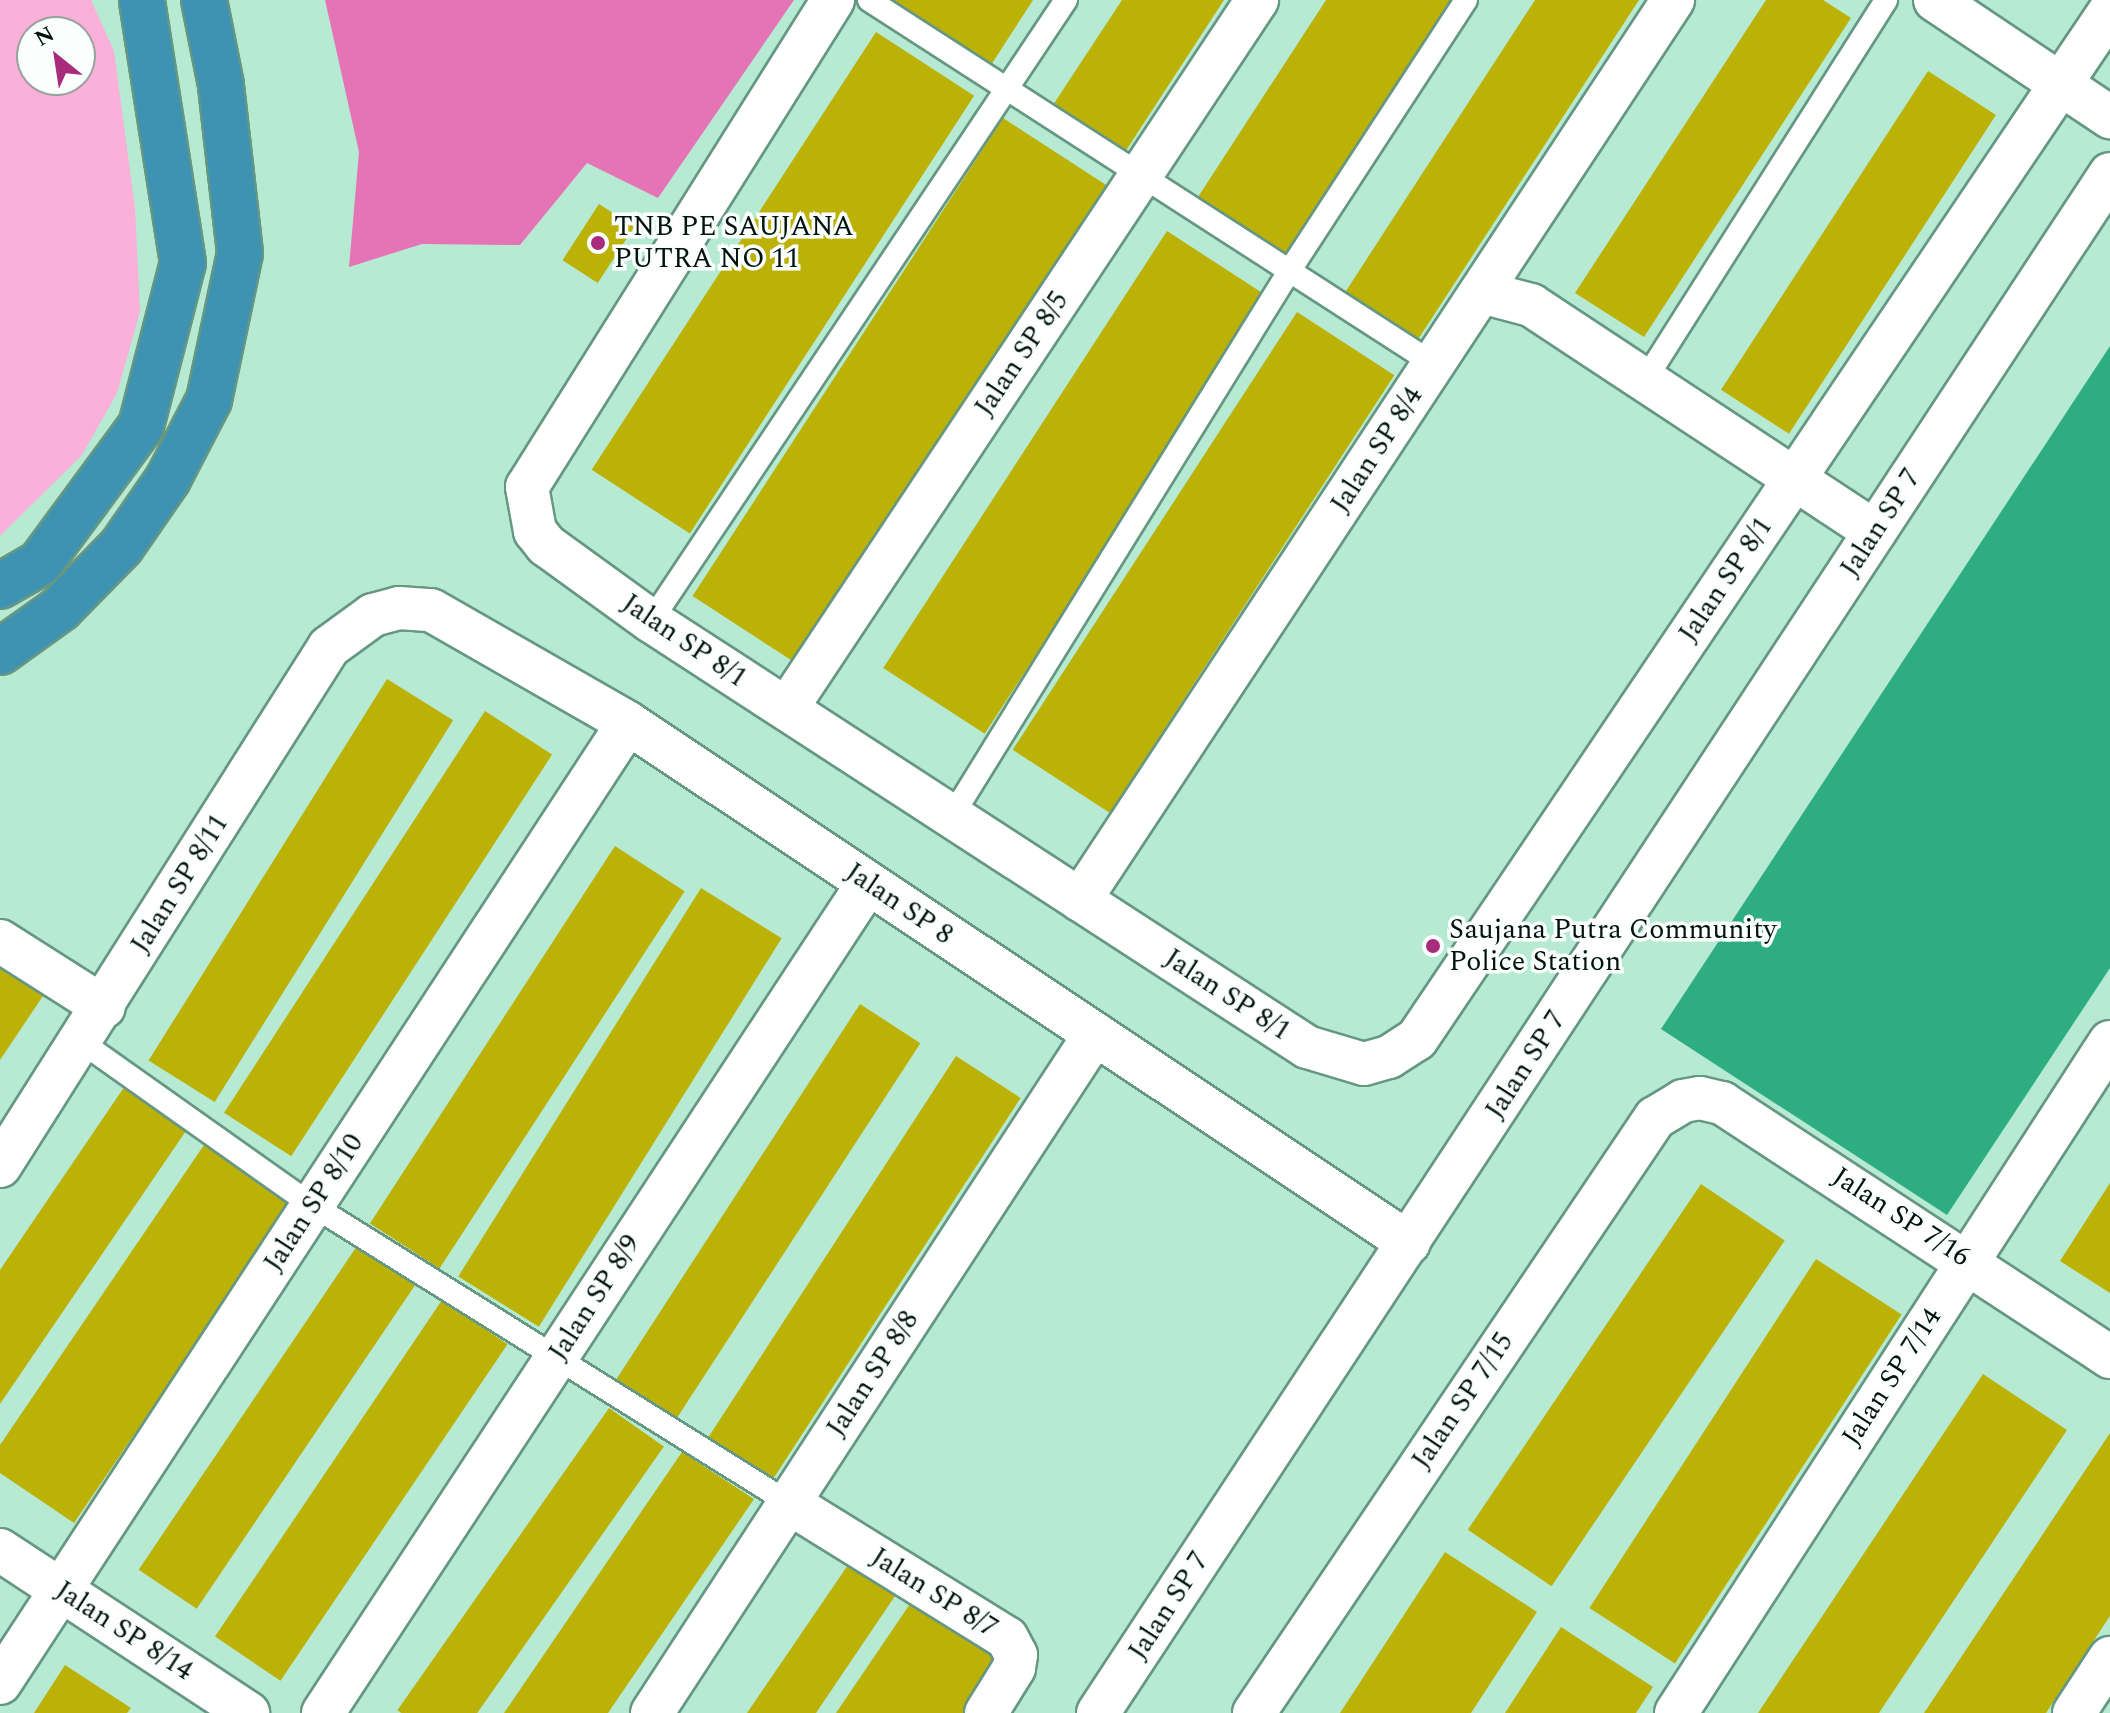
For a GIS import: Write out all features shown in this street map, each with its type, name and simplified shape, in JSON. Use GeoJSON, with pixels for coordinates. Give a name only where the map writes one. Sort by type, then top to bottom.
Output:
{"type":"FeatureCollection","features":[{"type":"Feature","properties":{"kind":"highway"},"geometry":{"type":"LineString","coordinates":[[0,586],[40,563],[141,426],[183,263],[142,0]]}},
{"type":"Feature","properties":{"kind":"highway"},"geometry":{"type":"LineString","coordinates":[[0,652],[60,609],[121,547],[168,479],[209,400],[240,253],[221,85],[204,0]]}},
{"type":"Feature","properties":{"kind":"street","name":"Jalan SP 8/1"},"geometry":{"type":"LineString","coordinates":[[833,0],[527,487],[529,517],[546,545],[651,621],[1307,1047],[1364,1064],[1389,1057],[1417,1039],[2110,11]]}},
{"type":"Feature","properties":{"kind":"street","name":"Jalan SP 8/5"},"geometry":{"type":"LineString","coordinates":[[787,708],[1257,0]]}},
{"type":"Feature","properties":{"kind":"street","name":"Jalan SP 8/4"},"geometry":{"type":"LineString","coordinates":[[1080,900],[1673,0]]}},
{"type":"Feature","properties":{"kind":"street"},"geometry":{"type":"LineString","coordinates":[[1935,0],[2110,117]]}},
{"type":"Feature","properties":{"kind":"street","name":"Jalan SP 7"},"geometry":{"type":"LineString","coordinates":[[1098,1713],[2110,174]]}},
{"type":"Feature","properties":{"kind":"street"},"geometry":{"type":"LineString","coordinates":[[1481,292],[1531,305],[1875,532]]}},
{"type":"Feature","properties":{"kind":"street","name":"Jalan SP 8"},"geometry":{"type":"LineString","coordinates":[[373,615],[399,608],[431,610],[628,723],[1409,1243]]}},
{"type":"Feature","properties":{"kind":"street","name":"Jalan SP 8/11"},"geometry":{"type":"LineString","coordinates":[[0,1166],[104,1007],[329,647],[373,615]]}},
{"type":"Feature","properties":{"kind":"street","name":"Jalan SP 8/10"},"geometry":{"type":"LineString","coordinates":[[0,1683],[628,723]]}},
{"type":"Feature","properties":{"kind":"street","name":"Jalan SP 8/9"},"geometry":{"type":"LineString","coordinates":[[323,1713],[868,883]]}},
{"type":"Feature","properties":{"kind":"street"},"geometry":{"type":"LineString","coordinates":[[0,941],[104,1007]]}},
{"type":"Feature","properties":{"kind":"street","name":"Jalan SP 8/8"},"geometry":{"type":"LineString","coordinates":[[652,1713],[1095,1034]]}},
{"type":"Feature","properties":{"kind":"street","name":"Jalan SP 7/14"},"geometry":{"type":"LineString","coordinates":[[1676,1713],[2110,1042]]}},
{"type":"Feature","properties":{"kind":"street","name":"Jalan SP 7/16"},"geometry":{"type":"LineString","coordinates":[[1683,1101],[1700,1098],[1722,1103],[1967,1259],[2110,1357]]}},
{"type":"Feature","properties":{"kind":"street","name":"Jalan SP 7/15"},"geometry":{"type":"LineString","coordinates":[[1254,1713],[1655,1118],[1683,1101]]}},
{"type":"Feature","properties":{"kind":"street","name":"Jalan SP 8/7"},"geometry":{"type":"LineString","coordinates":[[789,1503],[1007,1638],[1016,1655],[1014,1668],[986,1713]]}},
{"type":"Feature","properties":{"kind":"street","name":"Jalan SP 8/14"},"geometry":{"type":"LineString","coordinates":[[0,1550],[248,1713]]}},
{"type":"Feature","properties":{"kind":"street"},"geometry":{"type":"LineString","coordinates":[[2074,1713],[2110,1658]]}},
{"type":"Feature","properties":{"kind":"lane"},"geometry":{"type":"LineString","coordinates":[[869,0],[1434,364]]}},
{"type":"Feature","properties":{"kind":"lane"},"geometry":{"type":"LineString","coordinates":[[651,621],[1066,0]]}},
{"type":"Feature","properties":{"kind":"lane"},"geometry":{"type":"LineString","coordinates":[[952,816],[1290,270],[1466,0]]}},
{"type":"Feature","properties":{"kind":"lane"},"geometry":{"type":"LineString","coordinates":[[1645,380],[1886,0]]}},
{"type":"Feature","properties":{"kind":"lane"},"geometry":{"type":"LineString","coordinates":[[80,1041],[312,1205],[789,1503]]}},
{"type":"Feature","properties":{"kind":"shaded area"},"geometry":{"type":"Polygon","coordinates":[[[0,0],[91,0],[114,51],[135,208],[140,312],[117,393],[82,455],[0,536],[0,0]]]}},
{"type":"Feature","properties":{"kind":"shaded area"},"geometry":{"type":"Polygon","coordinates":[[[325,0],[794,0],[658,198],[587,163],[520,245],[422,244],[349,267],[359,152],[325,0]]]}},
{"type":"Feature","properties":{"kind":"shaded area"},"geometry":{"type":"Polygon","coordinates":[[[2110,346],[2110,968],[1947,1215],[1661,1029],[2110,346]]]}},
{"type":"Feature","properties":{"kind":"building"},"geometry":{"type":"Polygon","coordinates":[[[891,0],[1033,0],[991,65],[891,0]]]}},
{"type":"Feature","properties":{"kind":"building"},"geometry":{"type":"Polygon","coordinates":[[[1122,0],[1224,0],[1125,152],[1053,105],[1122,0]]]}},
{"type":"Feature","properties":{"kind":"building"},"geometry":{"type":"Polygon","coordinates":[[[1326,0],[1454,0],[1288,255],[1198,197],[1326,0]]]}},
{"type":"Feature","properties":{"kind":"building"},"geometry":{"type":"Polygon","coordinates":[[[1535,0],[1639,0],[1417,341],[1344,294],[1535,0]]]}},
{"type":"Feature","properties":{"kind":"building"},"geometry":{"type":"Polygon","coordinates":[[[1766,0],[1823,0],[1851,18],[1644,337],[1575,293],[1766,0]]]}},
{"type":"Feature","properties":{"kind":"building"},"geometry":{"type":"Polygon","coordinates":[[[876,32],[974,96],[690,534],[592,470],[876,32]]]}},
{"type":"Feature","properties":{"kind":"building"},"geometry":{"type":"Polygon","coordinates":[[[1928,71],[1996,115],[1789,434],[1721,390],[1928,71]]]}},
{"type":"Feature","properties":{"kind":"building"},"geometry":{"type":"Polygon","coordinates":[[[1003,118],[1106,185],[796,663],[693,596],[1003,118]]]}},
{"type":"Feature","properties":{"kind":"building","name":"TNB PE SAUJANA PUTRA NO 11"},"geometry":{"type":"Polygon","coordinates":[[[599,204],[634,227],[598,283],[563,260],[599,204]]]}},
{"type":"Feature","properties":{"kind":"building"},"geometry":{"type":"Polygon","coordinates":[[[1167,231],[1268,297],[985,734],[883,668],[1167,231]]]}},
{"type":"Feature","properties":{"kind":"building"},"geometry":{"type":"Polygon","coordinates":[[[1297,312],[1394,375],[1110,813],[1013,750],[1297,312]]]}},
{"type":"Feature","properties":{"kind":"building"},"geometry":{"type":"Polygon","coordinates":[[[387,679],[453,720],[215,1102],[149,1061],[387,679]]]}},
{"type":"Feature","properties":{"kind":"building"},"geometry":{"type":"Polygon","coordinates":[[[485,711],[552,755],[291,1156],[224,1113],[485,711]]]}},
{"type":"Feature","properties":{"kind":"building"},"geometry":{"type":"Polygon","coordinates":[[[615,846],[685,891],[440,1269],[370,1223],[615,846]]]}},
{"type":"Feature","properties":{"kind":"building"},"geometry":{"type":"Polygon","coordinates":[[[701,888],[782,938],[539,1327],[458,1276],[701,888]]]}},
{"type":"Feature","properties":{"kind":"building"},"geometry":{"type":"Polygon","coordinates":[[[0,958],[47,990],[0,1060],[0,958]]]}},
{"type":"Feature","properties":{"kind":"building"},"geometry":{"type":"Polygon","coordinates":[[[860,1004],[920,1043],[675,1421],[615,1381],[860,1004]]]}},
{"type":"Feature","properties":{"kind":"building"},"geometry":{"type":"Polygon","coordinates":[[[956,1056],[1021,1098],[771,1482],[707,1440],[956,1056]]]}},
{"type":"Feature","properties":{"kind":"building"},"geometry":{"type":"Polygon","coordinates":[[[129,1080],[192,1122],[0,1404],[0,1270],[129,1080]]]}},
{"type":"Feature","properties":{"kind":"building"},"geometry":{"type":"Polygon","coordinates":[[[206,1142],[293,1201],[74,1523],[0,1473],[0,1445],[206,1142]]]}},
{"type":"Feature","properties":{"kind":"building"},"geometry":{"type":"Polygon","coordinates":[[[2110,1183],[2110,1293],[2060,1261],[2110,1183]]]}},
{"type":"Feature","properties":{"kind":"building"},"geometry":{"type":"Polygon","coordinates":[[[1701,1184],[1785,1240],[1552,1586],[1468,1530],[1701,1184]]]}},
{"type":"Feature","properties":{"kind":"building"},"geometry":{"type":"Polygon","coordinates":[[[359,1243],[417,1282],[197,1609],[139,1570],[359,1243]]]}},
{"type":"Feature","properties":{"kind":"building"},"geometry":{"type":"Polygon","coordinates":[[[1816,1259],[1902,1315],[1675,1663],[1589,1608],[1816,1259]]]}},
{"type":"Feature","properties":{"kind":"building"},"geometry":{"type":"Polygon","coordinates":[[[442,1300],[507,1344],[280,1681],[215,1637],[442,1300]]]}},
{"type":"Feature","properties":{"kind":"building"},"geometry":{"type":"Polygon","coordinates":[[[1983,1374],[2067,1430],[1879,1713],[1758,1713],[1983,1374]]]}},
{"type":"Feature","properties":{"kind":"building"},"geometry":{"type":"Polygon","coordinates":[[[609,1408],[664,1446],[477,1713],[401,1713],[397,1710],[609,1408]]]}},
{"type":"Feature","properties":{"kind":"building"},"geometry":{"type":"Polygon","coordinates":[[[2110,1433],[2110,1616],[2046,1713],[1924,1713],[2110,1433]]]}},
{"type":"Feature","properties":{"kind":"building"},"geometry":{"type":"Polygon","coordinates":[[[682,1452],[754,1499],[608,1713],[504,1713],[682,1452]]]}},
{"type":"Feature","properties":{"kind":"building"},"geometry":{"type":"Polygon","coordinates":[[[1445,1552],[1537,1612],[1471,1713],[1340,1713],[1445,1552]]]}},
{"type":"Feature","properties":{"kind":"building"},"geometry":{"type":"Polygon","coordinates":[[[848,1565],[895,1596],[816,1713],[747,1713],[848,1565]]]}},
{"type":"Feature","properties":{"kind":"building"},"geometry":{"type":"Polygon","coordinates":[[[914,1598],[1003,1658],[966,1713],[836,1713],[914,1598]]]}},
{"type":"Feature","properties":{"kind":"building"},"geometry":{"type":"Polygon","coordinates":[[[1561,1627],[1653,1687],[1636,1713],[1505,1713],[1561,1627]]]}},
{"type":"Feature","properties":{"kind":"building"},"geometry":{"type":"Polygon","coordinates":[[[65,1665],[131,1708],[127,1713],[34,1713],[65,1665]]]}},
{"type":"Feature","properties":{"kind":"place","name":"TNB PE SAUJANA PUTRA NO 11"},"geometry":{"type":"Point","coordinates":[598,243]}},
{"type":"Feature","properties":{"kind":"place","name":"Saujana Putra Community Police Station"},"geometry":{"type":"Point","coordinates":[1433,946]}}]}
